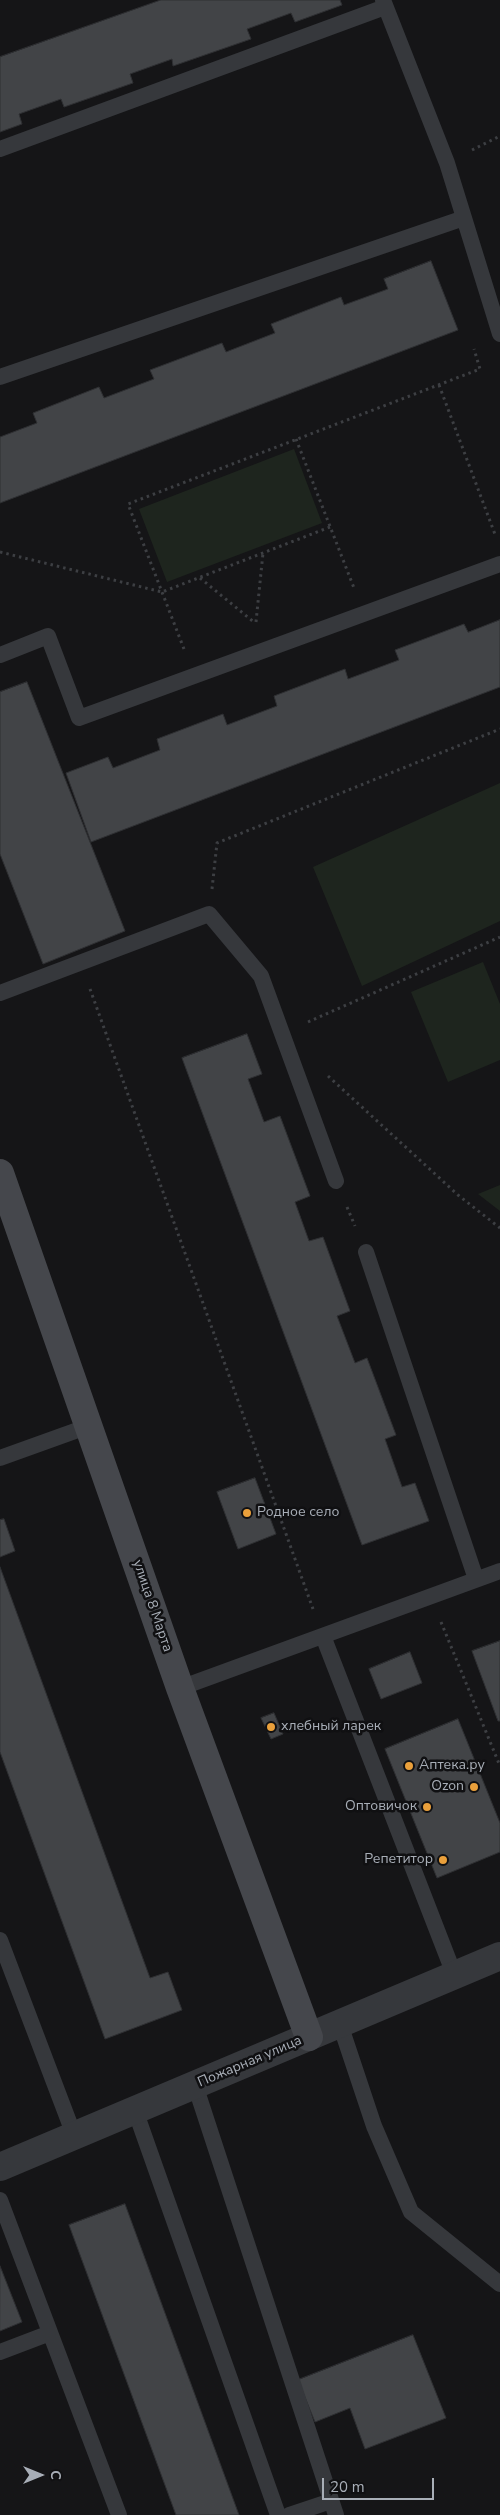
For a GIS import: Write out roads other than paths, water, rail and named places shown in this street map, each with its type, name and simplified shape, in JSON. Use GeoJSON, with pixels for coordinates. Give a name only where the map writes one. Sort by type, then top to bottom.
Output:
{"type":"FeatureCollection","features":[{"type":"Feature","properties":{"kind":"street","name":"улица 8 Марта"},"geometry":{"type":"LineString","coordinates":[[0,1173],[180,1688],[309,2037]]}},
{"type":"Feature","properties":{"kind":"street","name":"Пожарная улица"},"geometry":{"type":"LineString","coordinates":[[0,2167],[500,1956]]}},
{"type":"Feature","properties":{"kind":"lane"},"geometry":{"type":"LineString","coordinates":[[0,149],[384,4],[447,163],[500,334]]}},
{"type":"Feature","properties":{"kind":"lane"},"geometry":{"type":"LineString","coordinates":[[0,376],[464,218]]}},
{"type":"Feature","properties":{"kind":"lane"},"geometry":{"type":"LineString","coordinates":[[0,655],[48,636],[79,718],[500,564]]}},
{"type":"Feature","properties":{"kind":"lane"},"geometry":{"type":"LineString","coordinates":[[0,993],[209,914],[261,976],[336,1181]]}},
{"type":"Feature","properties":{"kind":"lane"},"geometry":{"type":"LineString","coordinates":[[366,1252],[476,1580]]}},
{"type":"Feature","properties":{"kind":"lane"},"geometry":{"type":"LineString","coordinates":[[0,1458],[89,1426]]}},
{"type":"Feature","properties":{"kind":"lane"},"geometry":{"type":"LineString","coordinates":[[180,1688],[500,1571]]}},
{"type":"Feature","properties":{"kind":"lane"},"geometry":{"type":"LineString","coordinates":[[323,1636],[454,1974]]}},
{"type":"Feature","properties":{"kind":"lane"},"geometry":{"type":"LineString","coordinates":[[0,1940],[74,2135]]}},
{"type":"Feature","properties":{"kind":"lane"},"geometry":{"type":"LineString","coordinates":[[340,2024],[374,2126],[410,2212],[500,2284]]}},
{"type":"Feature","properties":{"kind":"lane"},"geometry":{"type":"LineString","coordinates":[[195,2085],[333,2508],[289,2515]]}},
{"type":"Feature","properties":{"kind":"lane"},"geometry":{"type":"LineString","coordinates":[[135,2110],[278,2515]]}},
{"type":"Feature","properties":{"kind":"lane"},"geometry":{"type":"LineString","coordinates":[[0,2200],[119,2515]]}},
{"type":"Feature","properties":{"kind":"lane"},"geometry":{"type":"LineString","coordinates":[[0,2352],[50,2333]]}},
{"type":"Feature","properties":{"kind":"place","name":"Родное село"},"geometry":{"type":"Point","coordinates":[247,1513]}},
{"type":"Feature","properties":{"kind":"place","name":"хлебный ларек"},"geometry":{"type":"Point","coordinates":[271,1727]}},
{"type":"Feature","properties":{"kind":"place","name":"Аптека.ру"},"geometry":{"type":"Point","coordinates":[409,1766]}},
{"type":"Feature","properties":{"kind":"place","name":"Ozon"},"geometry":{"type":"Point","coordinates":[474,1787]}},
{"type":"Feature","properties":{"kind":"place","name":"Оптовичок"},"geometry":{"type":"Point","coordinates":[427,1807]}},
{"type":"Feature","properties":{"kind":"place","name":"Репетитор"},"geometry":{"type":"Point","coordinates":[443,1860]}}]}
